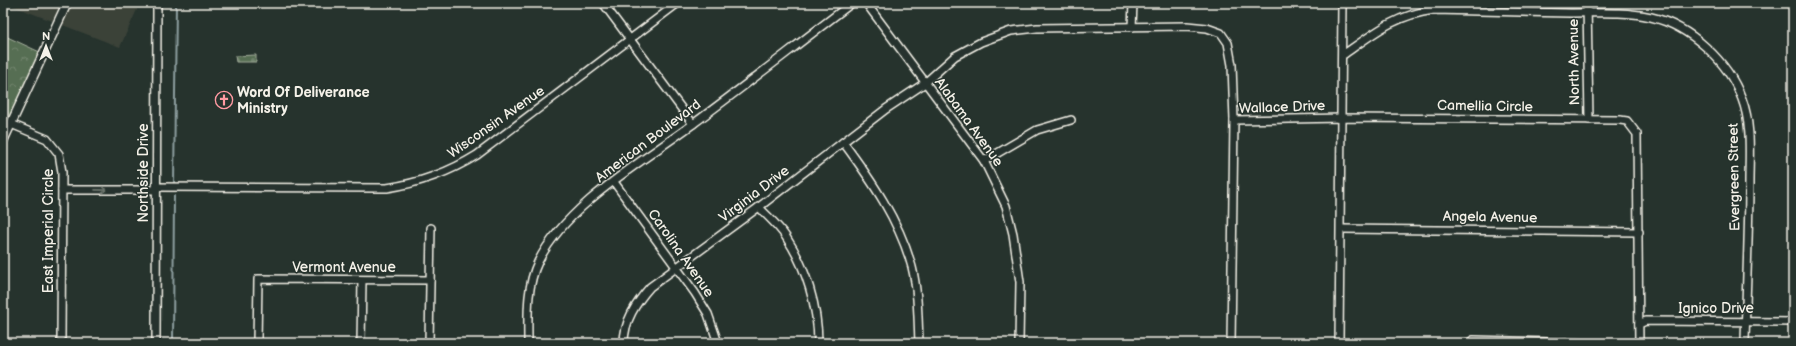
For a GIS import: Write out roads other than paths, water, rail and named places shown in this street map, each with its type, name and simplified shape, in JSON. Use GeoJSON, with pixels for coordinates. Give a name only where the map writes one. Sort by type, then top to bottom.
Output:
{"type":"FeatureCollection","features":[{"type":"Feature","properties":{"kind":"street"},"geometry":{"type":"LineString","coordinates":[[3,141],[68,3]]}},
{"type":"Feature","properties":{"kind":"street","name":"Northside Drive"},"geometry":{"type":"LineString","coordinates":[[156,343],[157,3]]}},
{"type":"Feature","properties":{"kind":"street"},"geometry":{"type":"LineString","coordinates":[[603,3],[629,40],[693,124]]}},
{"type":"Feature","properties":{"kind":"street","name":"Wisconsin Avenue"},"geometry":{"type":"LineString","coordinates":[[62,190],[387,188],[408,185],[429,179],[447,172],[477,155],[678,3]]}},
{"type":"Feature","properties":{"kind":"street","name":"American Boulevard"},"geometry":{"type":"LineString","coordinates":[[528,343],[528,310],[531,286],[537,264],[548,244],[563,225],[614,182],[852,3]]}},
{"type":"Feature","properties":{"kind":"street","name":"Alabama Avenue"},"geometry":{"type":"LineString","coordinates":[[866,3],[925,83],[955,120],[984,161],[1006,206],[1013,234],[1020,282],[1020,343]]}},
{"type":"Feature","properties":{"kind":"street"},"geometry":{"type":"LineString","coordinates":[[1132,3],[1132,27]]}},
{"type":"Feature","properties":{"kind":"street","name":"Wallace Drive"},"geometry":{"type":"LineString","coordinates":[[1231,343],[1234,120],[1342,118],[1342,3]]}},
{"type":"Feature","properties":{"kind":"street","name":"North Avenue"},"geometry":{"type":"LineString","coordinates":[[1587,3],[1588,120]]}},
{"type":"Feature","properties":{"kind":"street","name":"Evergreen Street"},"geometry":{"type":"LineString","coordinates":[[1343,55],[1393,21],[1408,14],[1434,10],[1586,13],[1603,12],[1629,14],[1651,17],[1675,25],[1700,41],[1724,68],[1736,86],[1742,99],[1749,131],[1749,214],[1745,343]]}},
{"type":"Feature","properties":{"kind":"street","name":"Virginia Drive"},"geometry":{"type":"LineString","coordinates":[[624,343],[628,321],[636,303],[650,287],[759,207],[843,142],[925,83],[955,56],[981,42],[1011,31],[1053,28],[1187,26],[1207,28],[1221,33],[1228,43],[1232,65],[1234,120]]}},
{"type":"Feature","properties":{"kind":"street"},"geometry":{"type":"LineString","coordinates":[[1339,343],[1342,118]]}},
{"type":"Feature","properties":{"kind":"street","name":"Camellia Circle"},"geometry":{"type":"LineString","coordinates":[[1342,118],[1627,121],[1637,134],[1639,343]]}},
{"type":"Feature","properties":{"kind":"street"},"geometry":{"type":"LineString","coordinates":[[984,161],[1037,130],[1071,120]]}},
{"type":"Feature","properties":{"kind":"street","name":"East Imperial Circle"},"geometry":{"type":"LineString","coordinates":[[11,124],[47,139],[59,154],[62,172],[61,343]]}},
{"type":"Feature","properties":{"kind":"street"},"geometry":{"type":"LineString","coordinates":[[843,142],[877,188],[894,219],[904,245],[912,268],[918,309],[918,343]]}},
{"type":"Feature","properties":{"kind":"street","name":"Carolina Avenue"},"geometry":{"type":"LineString","coordinates":[[614,182],[708,314],[718,343]]}},
{"type":"Feature","properties":{"kind":"street"},"geometry":{"type":"LineString","coordinates":[[759,207],[786,236],[799,261],[811,292],[818,343]]}},
{"type":"Feature","properties":{"kind":"street"},"geometry":{"type":"LineString","coordinates":[[429,343],[431,228]]}},
{"type":"Feature","properties":{"kind":"street","name":"Angela Avenue"},"geometry":{"type":"LineString","coordinates":[[1341,229],[1639,232]]}},
{"type":"Feature","properties":{"kind":"street","name":"Vermont Avenue"},"geometry":{"type":"LineString","coordinates":[[257,343],[258,280],[430,280]]}},
{"type":"Feature","properties":{"kind":"street"},"geometry":{"type":"LineString","coordinates":[[361,343],[362,280]]}},
{"type":"Feature","properties":{"kind":"street","name":"Ignico Drive"},"geometry":{"type":"LineString","coordinates":[[1639,324],[1646,321],[1793,322]]}},
{"type":"Feature","properties":{"kind":"street"},"geometry":{"type":"LineString","coordinates":[[1469,343],[1473,340],[1584,343]]}},
{"type":"Feature","properties":{"kind":"waterway"},"geometry":{"type":"LineString","coordinates":[[174,185],[176,3]]}},
{"type":"Feature","properties":{"kind":"waterway"},"geometry":{"type":"LineString","coordinates":[[173,343],[174,196]]}},
{"type":"Feature","properties":{"kind":"place","name":"Word Of Deliverance Ministry"},"geometry":{"type":"Point","coordinates":[224,100]}}]}
